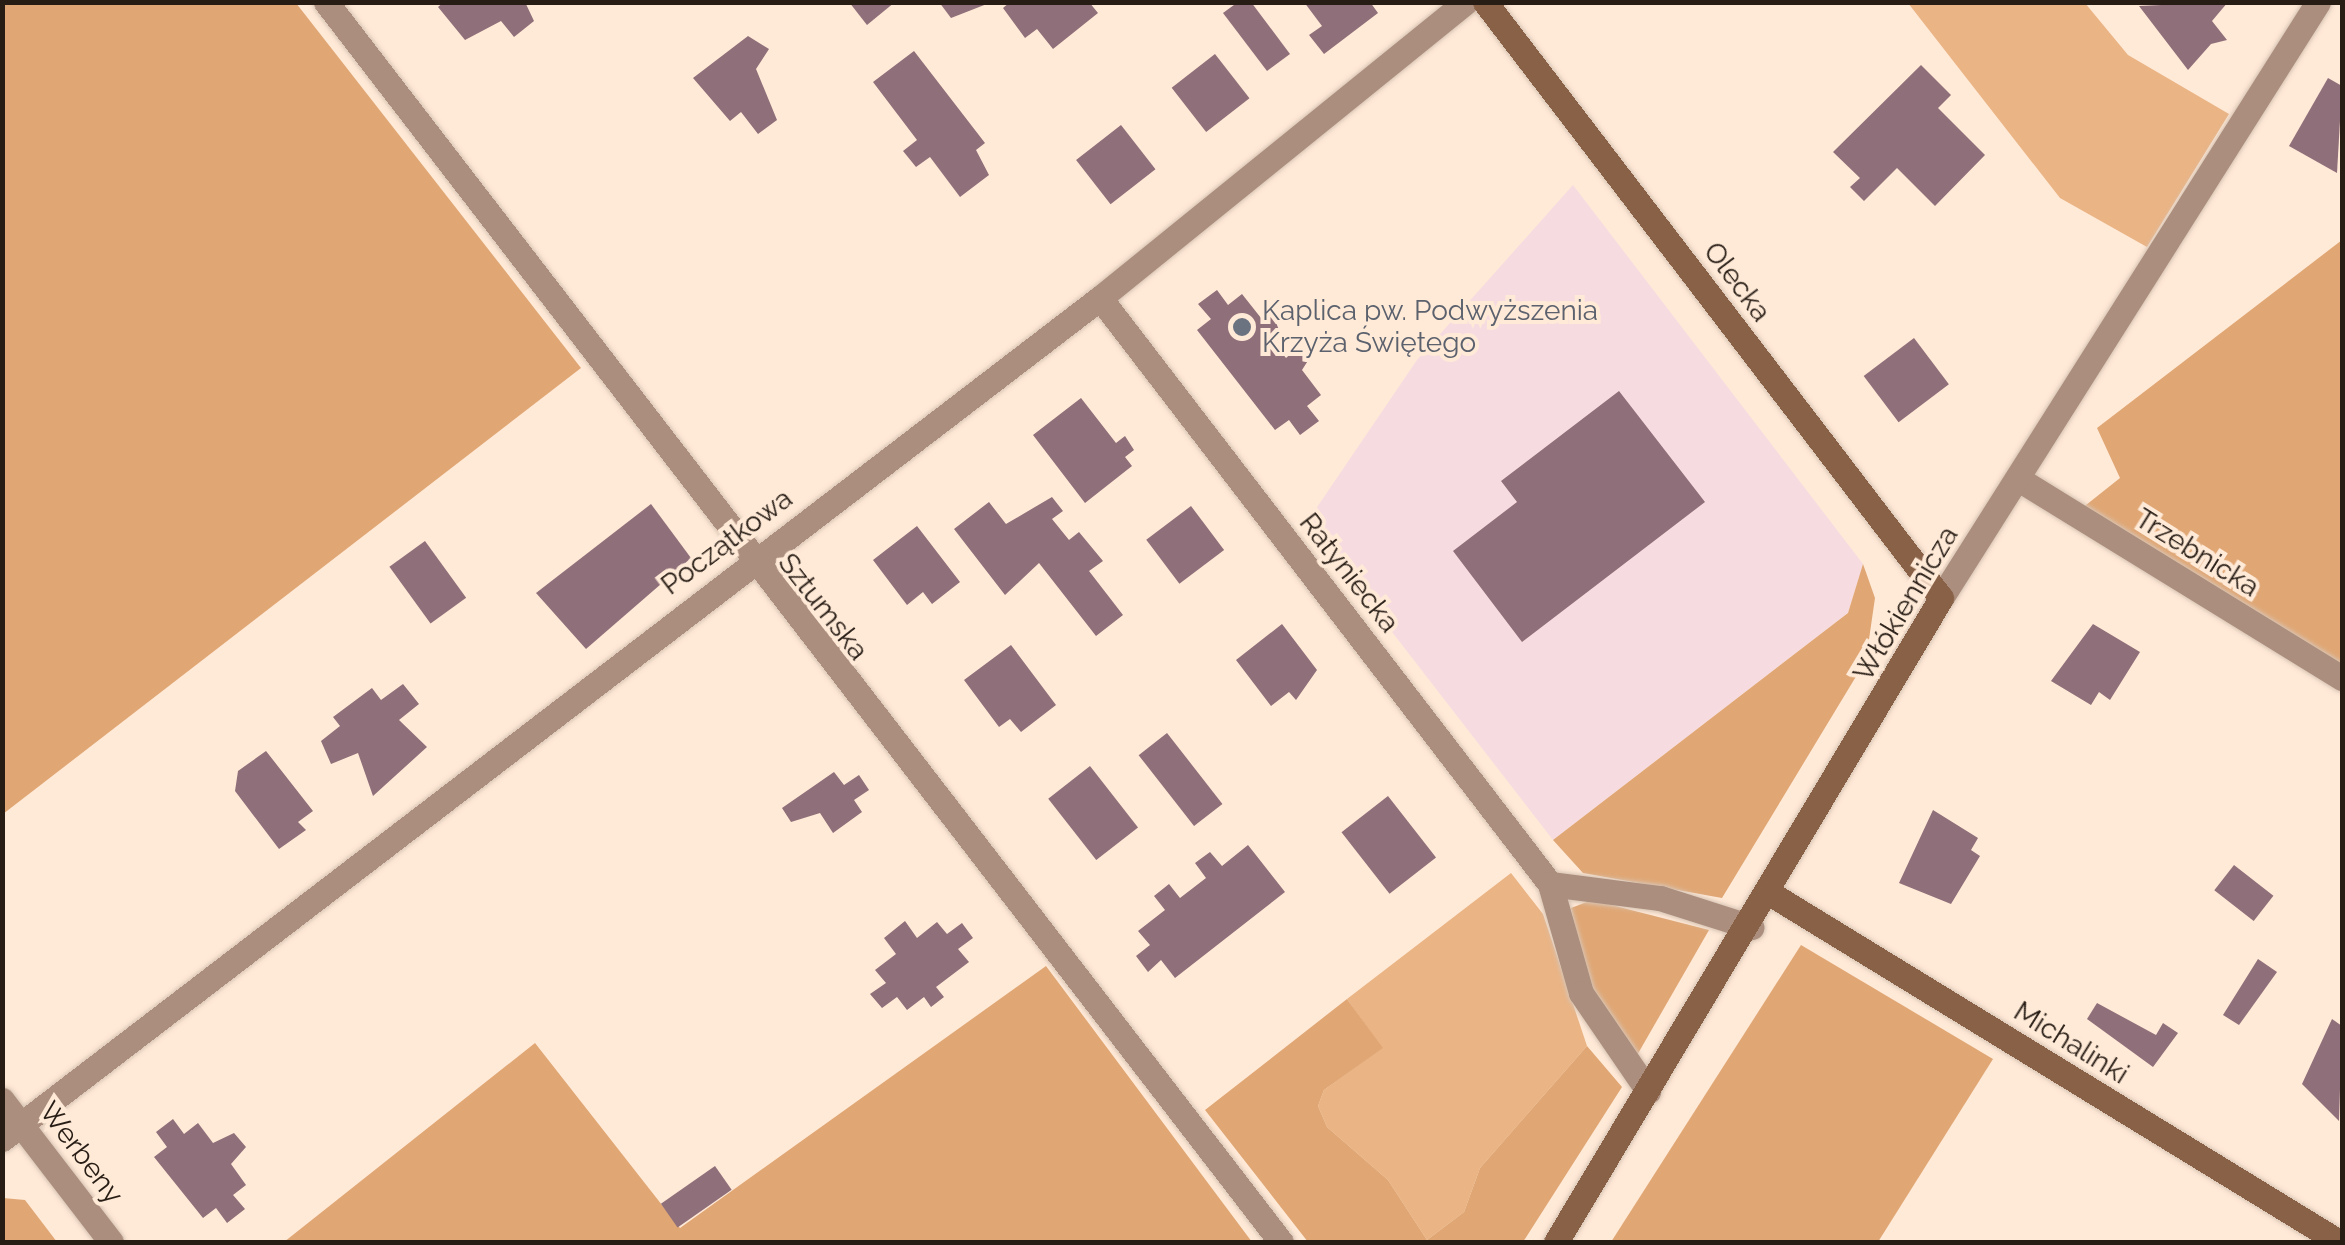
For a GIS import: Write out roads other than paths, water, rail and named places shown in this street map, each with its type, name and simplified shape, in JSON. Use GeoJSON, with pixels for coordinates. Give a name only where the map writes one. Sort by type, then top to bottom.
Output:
{"type":"FeatureCollection","features":[{"type":"Feature","properties":{"kind":"street","name":"Sztumska"},"geometry":{"type":"LineString","coordinates":[[326,2],[750,562],[1281,1242]]}},
{"type":"Feature","properties":{"kind":"street","name":"Początkowa"},"geometry":{"type":"LineString","coordinates":[[12,1132],[750,562],[1100,298],[1466,2]]}},
{"type":"Feature","properties":{"kind":"street","name":"Olecka"},"geometry":{"type":"LineString","coordinates":[[1486,2],[1941,598]]}},
{"type":"Feature","properties":{"kind":"street","name":"Włókiennicza"},"geometry":{"type":"LineString","coordinates":[[1556,1242],[1771,894],[1941,598],[2020,480],[2318,2]]}},
{"type":"Feature","properties":{"kind":"street","name":"Ratyniecka"},"geometry":{"type":"LineString","coordinates":[[1100,298],[1550,884],[1581,994],[1648,1091]]}},
{"type":"Feature","properties":{"kind":"street","name":"Trzebnicka"},"geometry":{"type":"LineString","coordinates":[[2020,480],[2342,678]]}},
{"type":"Feature","properties":{"kind":"street"},"geometry":{"type":"LineString","coordinates":[[1550,884],[1660,898],[1751,927]]}},
{"type":"Feature","properties":{"kind":"street","name":"Michalinki"},"geometry":{"type":"LineString","coordinates":[[1771,894],[2340,1242]]}},
{"type":"Feature","properties":{"kind":"street","name":"Werbeny"},"geometry":{"type":"LineString","coordinates":[[2,1100],[12,1132],[112,1242]]}},
{"type":"Feature","properties":{"kind":"place","name":"Kaplica pw. Podwyższenia Krzyża Świętego"},"geometry":{"type":"Point","coordinates":[1242,327]}}]}
